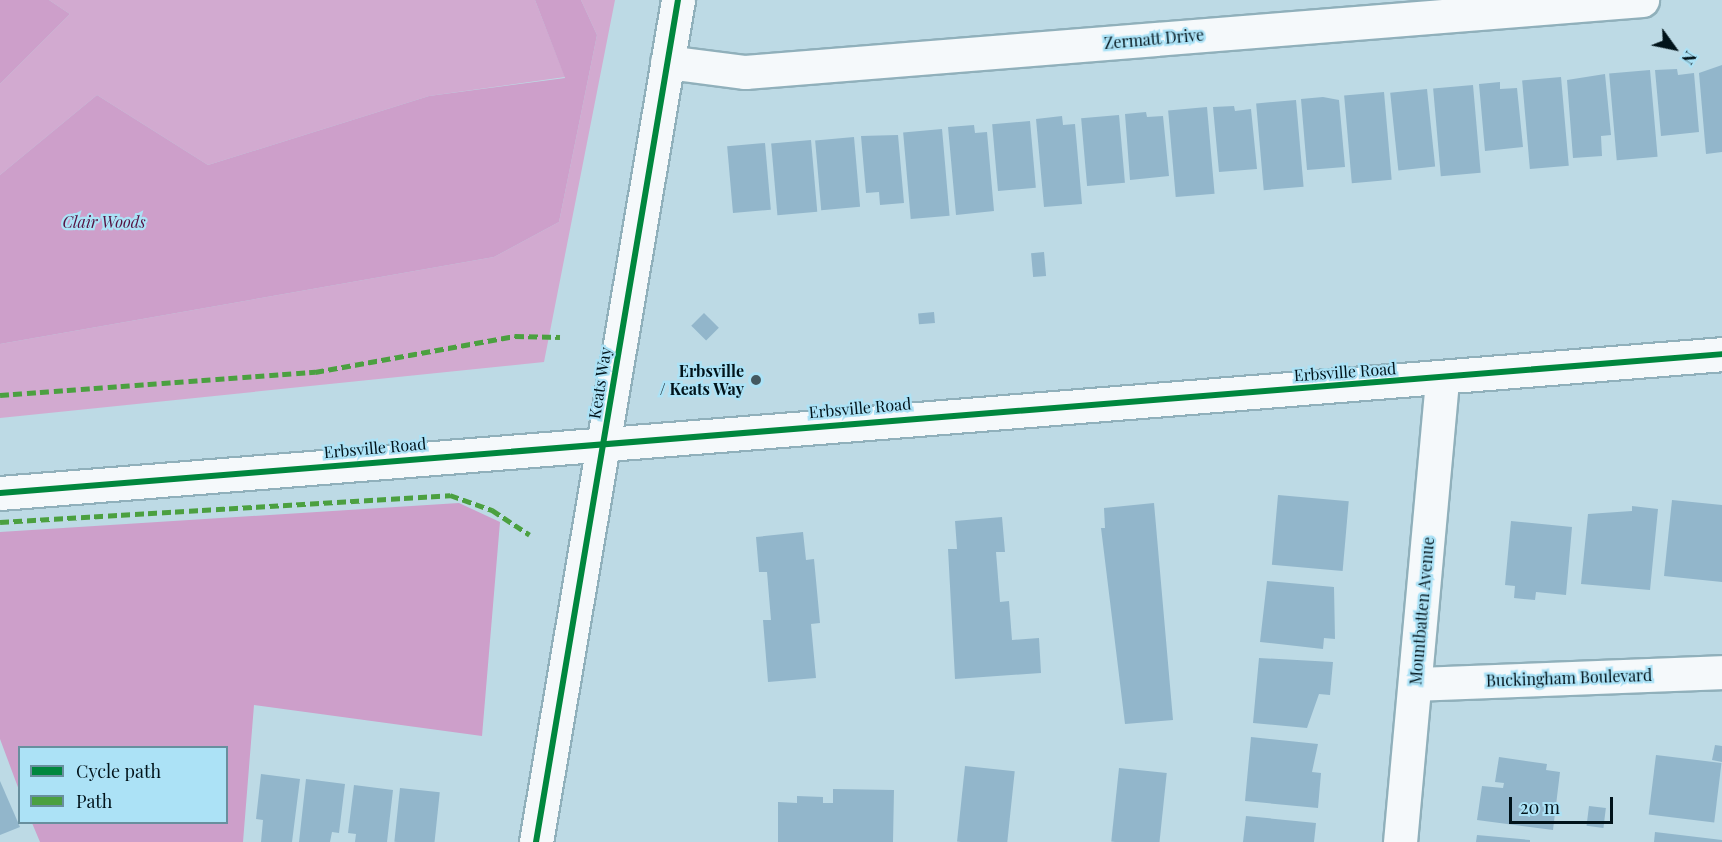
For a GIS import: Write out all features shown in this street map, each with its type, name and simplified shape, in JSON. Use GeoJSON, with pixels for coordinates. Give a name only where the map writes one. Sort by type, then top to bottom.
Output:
{"type":"FeatureCollection","features":[{"type":"Feature","properties":{"kind":"street","name":"Keats Way"},"geometry":{"type":"LineString","coordinates":[[536,842],[678,0]]}},
{"type":"Feature","properties":{"kind":"street","name":"Zermatt Drive"},"geometry":{"type":"LineString","coordinates":[[667,63],[745,72],[1642,0]]}},
{"type":"Feature","properties":{"kind":"street","name":"Erbsville Road"},"geometry":{"type":"LineString","coordinates":[[0,493],[605,440],[1442,379],[1722,354]]}},
{"type":"Feature","properties":{"kind":"street","name":"Mountbatten Avenue"},"geometry":{"type":"LineString","coordinates":[[1400,842],[1442,379]]}},
{"type":"Feature","properties":{"kind":"street","name":"Buckingham Boulevard"},"geometry":{"type":"LineString","coordinates":[[1416,684],[1722,672]]}},
{"type":"Feature","properties":{"kind":"shaded area"},"geometry":{"type":"Polygon","coordinates":[[[49,0],[535,0],[565,77],[429,96],[208,165],[97,95],[0,175],[0,84],[70,14],[49,0]]]}},
{"type":"Feature","properties":{"kind":"shaded area"},"geometry":{"type":"Polygon","coordinates":[[[581,0],[615,0],[544,362],[0,418],[0,344],[494,257],[559,222],[597,35],[581,0]]]}},
{"type":"Feature","properties":{"kind":"green space"},"geometry":{"type":"Polygon","coordinates":[[[0,0],[49,0],[70,14],[0,84],[0,0]]]}},
{"type":"Feature","properties":{"kind":"green space","name":"Clair Woods"},"geometry":{"type":"Polygon","coordinates":[[[535,0],[581,0],[597,35],[559,222],[494,257],[0,344],[0,175],[97,95],[208,165],[429,96],[565,78],[535,0]]]}},
{"type":"Feature","properties":{"kind":"green space"},"geometry":{"type":"Polygon","coordinates":[[[459,503],[500,522],[482,736],[254,705],[243,842],[40,842],[32,824],[228,824],[228,746],[18,746],[18,787],[0,739],[0,532],[459,503]]]}},
{"type":"Feature","properties":{"kind":"building"},"geometry":{"type":"Polygon","coordinates":[[[1722,65],[1722,152],[1706,154],[1699,73],[1722,65]]]}},
{"type":"Feature","properties":{"kind":"building"},"geometry":{"type":"Polygon","coordinates":[[[1677,69],[1678,75],[1694,73],[1699,132],[1661,136],[1655,70],[1677,69]]]}},
{"type":"Feature","properties":{"kind":"building"},"geometry":{"type":"Polygon","coordinates":[[[1650,70],[1658,157],[1617,160],[1609,74],[1650,70]]]}},
{"type":"Feature","properties":{"kind":"building"},"geometry":{"type":"Polygon","coordinates":[[[1605,74],[1611,135],[1601,136],[1602,156],[1573,158],[1567,80],[1605,74]]]}},
{"type":"Feature","properties":{"kind":"building"},"geometry":{"type":"Polygon","coordinates":[[[1561,77],[1569,166],[1530,169],[1522,80],[1561,77]]]}},
{"type":"Feature","properties":{"kind":"building"},"geometry":{"type":"Polygon","coordinates":[[[1500,82],[1500,89],[1517,88],[1523,147],[1485,151],[1479,84],[1500,82]]]}},
{"type":"Feature","properties":{"kind":"building"},"geometry":{"type":"Polygon","coordinates":[[[1473,85],[1481,173],[1441,176],[1433,88],[1473,85]]]}},
{"type":"Feature","properties":{"kind":"building"},"geometry":{"type":"Polygon","coordinates":[[[1427,89],[1435,167],[1398,170],[1390,93],[1427,89]]]}},
{"type":"Feature","properties":{"kind":"building"},"geometry":{"type":"Polygon","coordinates":[[[1384,92],[1392,180],[1352,183],[1344,95],[1384,92]]]}},
{"type":"Feature","properties":{"kind":"building"},"geometry":{"type":"Polygon","coordinates":[[[1323,97],[1339,100],[1345,167],[1307,170],[1301,99],[1323,97]]]}},
{"type":"Feature","properties":{"kind":"building"},"geometry":{"type":"Polygon","coordinates":[[[1296,100],[1304,187],[1264,190],[1256,103],[1296,100]]]}},
{"type":"Feature","properties":{"kind":"building"},"geometry":{"type":"Polygon","coordinates":[[[1234,106],[1235,111],[1251,109],[1257,169],[1219,172],[1213,107],[1234,106]]]}},
{"type":"Feature","properties":{"kind":"building"},"geometry":{"type":"Polygon","coordinates":[[[1207,107],[1215,194],[1176,197],[1168,110],[1207,107]]]}},
{"type":"Feature","properties":{"kind":"building"},"geometry":{"type":"Polygon","coordinates":[[[1146,112],[1147,117],[1163,116],[1169,176],[1130,180],[1125,114],[1146,112]]]}},
{"type":"Feature","properties":{"kind":"building"},"geometry":{"type":"Polygon","coordinates":[[[1119,115],[1125,183],[1087,186],[1081,118],[1119,115]]]}},
{"type":"Feature","properties":{"kind":"building"},"geometry":{"type":"Polygon","coordinates":[[[1062,116],[1063,125],[1075,124],[1082,204],[1044,207],[1036,119],[1062,116]]]}},
{"type":"Feature","properties":{"kind":"building"},"geometry":{"type":"Polygon","coordinates":[[[1030,121],[1036,188],[998,191],[992,124],[1030,121]]]}},
{"type":"Feature","properties":{"kind":"building"},"geometry":{"type":"Polygon","coordinates":[[[974,125],[975,133],[987,132],[994,211],[956,215],[948,127],[974,125]]]}},
{"type":"Feature","properties":{"kind":"building"},"geometry":{"type":"Polygon","coordinates":[[[942,129],[950,216],[911,219],[903,132],[942,129]]]}},
{"type":"Feature","properties":{"kind":"building"},"geometry":{"type":"Polygon","coordinates":[[[898,135],[904,203],[880,205],[879,192],[866,193],[861,136],[898,135]]]}},
{"type":"Feature","properties":{"kind":"building"},"geometry":{"type":"Polygon","coordinates":[[[854,137],[860,207],[821,210],[815,140],[854,137]]]}},
{"type":"Feature","properties":{"kind":"building"},"geometry":{"type":"Polygon","coordinates":[[[811,140],[817,212],[777,215],[771,143],[811,140]]]}},
{"type":"Feature","properties":{"kind":"building"},"geometry":{"type":"Polygon","coordinates":[[[765,143],[771,210],[733,213],[727,146],[765,143]]]}},
{"type":"Feature","properties":{"kind":"building"},"geometry":{"type":"Polygon","coordinates":[[[1044,252],[1046,276],[1033,277],[1031,253],[1044,252]]]}},
{"type":"Feature","properties":{"kind":"building"},"geometry":{"type":"Polygon","coordinates":[[[934,312],[935,323],[919,324],[918,313],[934,312]]]}},
{"type":"Feature","properties":{"kind":"building"},"geometry":{"type":"Polygon","coordinates":[[[704,313],[719,328],[706,341],[691,326],[704,313]]]}},
{"type":"Feature","properties":{"kind":"building"},"geometry":{"type":"Polygon","coordinates":[[[1278,495],[1349,501],[1343,571],[1272,565],[1278,495]]]}},
{"type":"Feature","properties":{"kind":"building"},"geometry":{"type":"Polygon","coordinates":[[[1672,500],[1722,505],[1722,582],[1664,576],[1672,500]]]}},
{"type":"Feature","properties":{"kind":"building"},"geometry":{"type":"Polygon","coordinates":[[[1154,503],[1173,720],[1125,724],[1101,528],[1105,528],[1104,508],[1154,503]]]}},
{"type":"Feature","properties":{"kind":"building"},"geometry":{"type":"Polygon","coordinates":[[[1632,506],[1658,509],[1650,590],[1581,584],[1588,514],[1632,511],[1632,506]]]}},
{"type":"Feature","properties":{"kind":"building"},"geometry":{"type":"Polygon","coordinates":[[[1002,517],[1005,552],[996,552],[1000,602],[1009,601],[1012,640],[1039,638],[1041,673],[955,679],[948,549],[957,549],[955,521],[1002,517]]]}},
{"type":"Feature","properties":{"kind":"building"},"geometry":{"type":"Polygon","coordinates":[[[1511,521],[1572,527],[1566,595],[1536,592],[1535,600],[1514,598],[1515,586],[1505,585],[1511,521]]]}},
{"type":"Feature","properties":{"kind":"building"},"geometry":{"type":"Polygon","coordinates":[[[803,532],[806,560],[814,559],[820,623],[811,624],[816,678],[768,682],[763,620],[771,620],[767,572],[759,572],[756,537],[803,532]]]}},
{"type":"Feature","properties":{"kind":"building"},"geometry":{"type":"Polygon","coordinates":[[[1267,581],[1334,587],[1335,639],[1324,638],[1323,649],[1260,642],[1267,581]]]}},
{"type":"Feature","properties":{"kind":"building"},"geometry":{"type":"Polygon","coordinates":[[[1259,658],[1333,662],[1330,695],[1319,694],[1307,728],[1253,723],[1259,658]]]}},
{"type":"Feature","properties":{"kind":"building"},"geometry":{"type":"Polygon","coordinates":[[[1251,737],[1318,744],[1312,772],[1321,773],[1318,808],[1245,801],[1251,737]]]}},
{"type":"Feature","properties":{"kind":"building"},"geometry":{"type":"Polygon","coordinates":[[[1715,745],[1722,746],[1722,762],[1712,760],[1715,745]]]}},
{"type":"Feature","properties":{"kind":"building"},"geometry":{"type":"Polygon","coordinates":[[[1656,755],[1722,763],[1714,823],[1649,815],[1656,755]]]}},
{"type":"Feature","properties":{"kind":"building"},"geometry":{"type":"Polygon","coordinates":[[[1499,757],[1547,764],[1546,770],[1560,772],[1553,830],[1477,820],[1482,786],[1503,788],[1504,783],[1495,782],[1499,757]]]}},
{"type":"Feature","properties":{"kind":"building"},"geometry":{"type":"Polygon","coordinates":[[[965,766],[1015,771],[1007,842],[957,842],[965,766]]]}},
{"type":"Feature","properties":{"kind":"building"},"geometry":{"type":"Polygon","coordinates":[[[1119,768],[1167,773],[1159,842],[1111,842],[1119,768]]]}},
{"type":"Feature","properties":{"kind":"building"},"geometry":{"type":"Polygon","coordinates":[[[261,774],[300,779],[292,842],[261,842],[263,820],[256,819],[261,774]]]}},
{"type":"Feature","properties":{"kind":"building"},"geometry":{"type":"Polygon","coordinates":[[[306,779],[345,784],[339,833],[332,832],[330,842],[299,842],[306,779]]]}},
{"type":"Feature","properties":{"kind":"building"},"geometry":{"type":"Polygon","coordinates":[[[0,781],[20,827],[0,835],[0,781]]]}},
{"type":"Feature","properties":{"kind":"building"},"geometry":{"type":"Polygon","coordinates":[[[354,785],[393,790],[387,842],[355,842],[356,834],[348,833],[354,785]]]}},
{"type":"Feature","properties":{"kind":"building"},"geometry":{"type":"Polygon","coordinates":[[[400,788],[440,792],[435,842],[394,842],[400,788]]]}},
{"type":"Feature","properties":{"kind":"building"},"geometry":{"type":"Polygon","coordinates":[[[833,789],[894,790],[893,842],[778,842],[778,802],[797,803],[797,796],[823,797],[823,803],[833,803],[833,789]]]}},
{"type":"Feature","properties":{"kind":"building"},"geometry":{"type":"Polygon","coordinates":[[[1589,806],[1606,808],[1603,828],[1587,826],[1589,806]]]}},
{"type":"Feature","properties":{"kind":"building"},"geometry":{"type":"Polygon","coordinates":[[[1246,816],[1316,823],[1314,842],[1243,842],[1246,816]]]}},
{"type":"Feature","properties":{"kind":"building"},"geometry":{"type":"Polygon","coordinates":[[[1655,832],[1722,840],[1722,842],[1654,842],[1655,832]]]}},
{"type":"Feature","properties":{"kind":"building"},"geometry":{"type":"Polygon","coordinates":[[[1477,835],[1530,840],[1530,842],[1476,842],[1477,835]]]}},
{"type":"Feature","properties":{"kind":"marked path"},"geometry":{"type":"LineString","coordinates":[[0,395],[315,372],[515,336],[560,337]]}},
{"type":"Feature","properties":{"kind":"marked path"},"geometry":{"type":"LineString","coordinates":[[0,522],[450,495],[492,510],[530,535]]}},
{"type":"Feature","properties":{"kind":"cycle path"},"geometry":{"type":"LineString","coordinates":[[536,842],[678,0]]}},
{"type":"Feature","properties":{"kind":"cycle path"},"geometry":{"type":"LineString","coordinates":[[0,493],[1722,354]]}},
{"type":"Feature","properties":{"kind":"place","name":"Erbsville / Keats Way"},"geometry":{"type":"Point","coordinates":[756,380]}}]}
